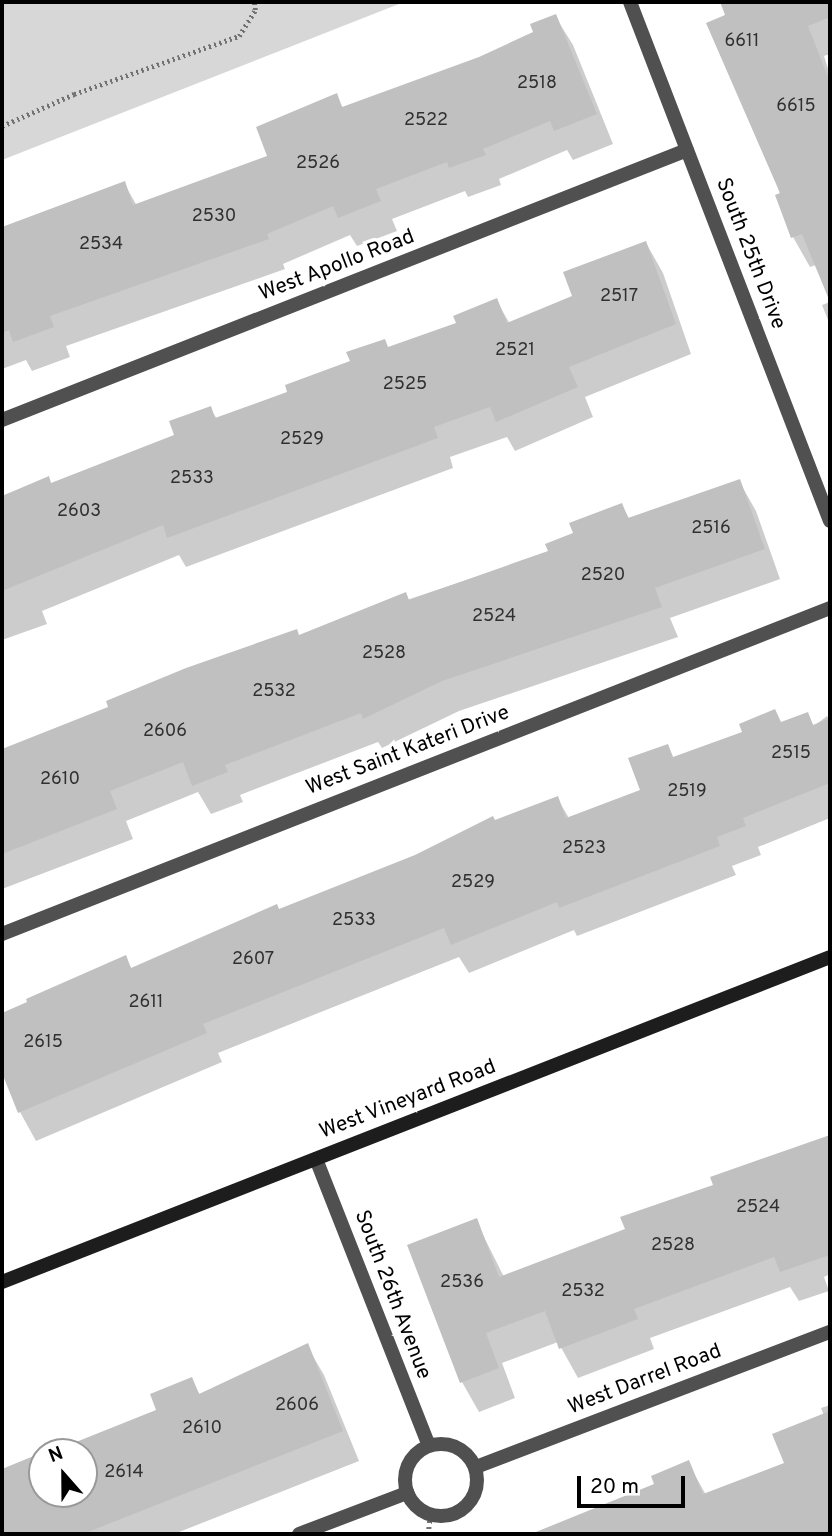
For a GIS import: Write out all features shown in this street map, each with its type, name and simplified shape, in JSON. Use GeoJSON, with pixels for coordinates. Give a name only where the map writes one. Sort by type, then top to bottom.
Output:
{"type":"FeatureCollection","features":[{"type":"Feature","properties":{"kind":"street","name":"South 25th Drive"},"geometry":{"type":"LineString","coordinates":[[630,2],[830,521]]}},
{"type":"Feature","properties":{"kind":"street","name":"West Apollo Road"},"geometry":{"type":"LineString","coordinates":[[2,420],[687,150]]}},
{"type":"Feature","properties":{"kind":"street","name":"West Saint Kateri Drive"},"geometry":{"type":"LineString","coordinates":[[2,933],[830,608]]}},
{"type":"Feature","properties":{"kind":"street","name":"West Vineyard Road"},"geometry":{"type":"LineString","coordinates":[[2,1279],[317,1159],[830,957]]}},
{"type":"Feature","properties":{"kind":"street","name":"South 26th Avenue"},"geometry":{"type":"LineString","coordinates":[[317,1159],[429,1446]]}},
{"type":"Feature","properties":{"kind":"street","name":"West Darrel Road"},"geometry":{"type":"LineString","coordinates":[[476,1467],[830,1332]]}},
{"type":"Feature","properties":{"kind":"street"},"geometry":{"type":"LineString","coordinates":[[429,1446],[453,1446],[467,1454],[476,1467],[478,1483],[461,1511],[430,1515],[416,1507],[407,1493],[405,1477],[410,1461],[429,1446]]}},
{"type":"Feature","properties":{"kind":"street"},"geometry":{"type":"LineString","coordinates":[[299,1534],[407,1493]]}},
{"type":"Feature","properties":{"kind":"path"},"geometry":{"type":"LineString","coordinates":[[2,126],[74,94],[239,36],[255,10],[254,2]]}},
{"type":"Feature","properties":{"kind":"path"},"geometry":{"type":"LineString","coordinates":[[428,1534],[430,1515]]}},
{"type":"Feature","properties":{"kind":"shaded area"},"geometry":{"type":"Polygon","coordinates":[[[2,2],[404,2],[2,160],[2,2]]]}},
{"type":"Feature","properties":{"kind":"building"},"geometry":{"type":"Polygon","coordinates":[[[720,2],[830,2],[830,17],[808,26],[830,82],[830,302],[802,234],[791,238],[775,195],[780,193],[706,23],[725,15],[720,2]]]}},
{"type":"Feature","properties":{"kind":"building"},"geometry":{"type":"Polygon","coordinates":[[[556,14],[597,114],[554,131],[550,121],[483,149],[486,155],[449,168],[447,162],[376,189],[381,201],[338,218],[333,206],[267,234],[269,239],[50,316],[54,327],[13,342],[9,330],[2,333],[2,227],[125,181],[133,205],[267,156],[256,127],[337,93],[342,107],[479,57],[533,32],[530,24],[556,14]]]}},
{"type":"Feature","properties":{"kind":"building"},"geometry":{"type":"Polygon","coordinates":[[[646,241],[676,324],[569,367],[578,387],[496,422],[490,407],[434,427],[438,438],[167,538],[163,525],[2,591],[2,496],[49,476],[51,483],[174,435],[169,421],[211,406],[215,418],[287,392],[285,385],[350,361],[346,352],[385,339],[388,347],[456,323],[453,316],[497,298],[507,323],[572,296],[563,272],[646,241]]]}},
{"type":"Feature","properties":{"kind":"building"},"geometry":{"type":"Polygon","coordinates":[[[740,479],[765,549],[655,588],[662,607],[442,681],[363,719],[361,713],[225,765],[228,772],[192,786],[183,762],[110,791],[117,809],[2,854],[2,749],[108,707],[106,701],[186,668],[297,629],[299,635],[406,592],[409,600],[548,551],[545,544],[573,533],[569,523],[622,503],[628,518],[740,479]]]}},
{"type":"Feature","properties":{"kind":"building"},"geometry":{"type":"Polygon","coordinates":[[[775,709],[781,722],[808,712],[813,725],[830,718],[830,783],[743,818],[746,826],[717,837],[720,846],[559,908],[557,902],[451,945],[444,928],[203,1024],[207,1033],[18,1113],[2,1073],[2,1013],[27,1002],[26,999],[126,955],[131,968],[277,904],[279,909],[415,855],[493,816],[495,820],[558,796],[566,818],[640,790],[628,758],[668,744],[673,757],[742,732],[739,724],[775,709]]]}},
{"type":"Feature","properties":{"kind":"building"},"geometry":{"type":"Polygon","coordinates":[[[830,1135],[830,1255],[780,1272],[774,1257],[634,1309],[638,1319],[559,1349],[545,1311],[486,1333],[499,1368],[460,1383],[407,1245],[477,1218],[499,1277],[625,1229],[620,1217],[713,1185],[710,1177],[830,1135]]]}},
{"type":"Feature","properties":{"kind":"building"},"geometry":{"type":"Polygon","coordinates":[[[308,1343],[343,1431],[83,1534],[2,1534],[2,1469],[28,1458],[28,1508],[98,1508],[98,1438],[86,1438],[156,1410],[150,1394],[192,1377],[199,1394],[308,1343]]]}},
{"type":"Feature","properties":{"kind":"building"},"geometry":{"type":"Polygon","coordinates":[[[830,1411],[830,1534],[531,1534],[654,1484],[651,1476],[689,1460],[703,1494],[784,1463],[772,1434],[830,1411]]]}}]}
